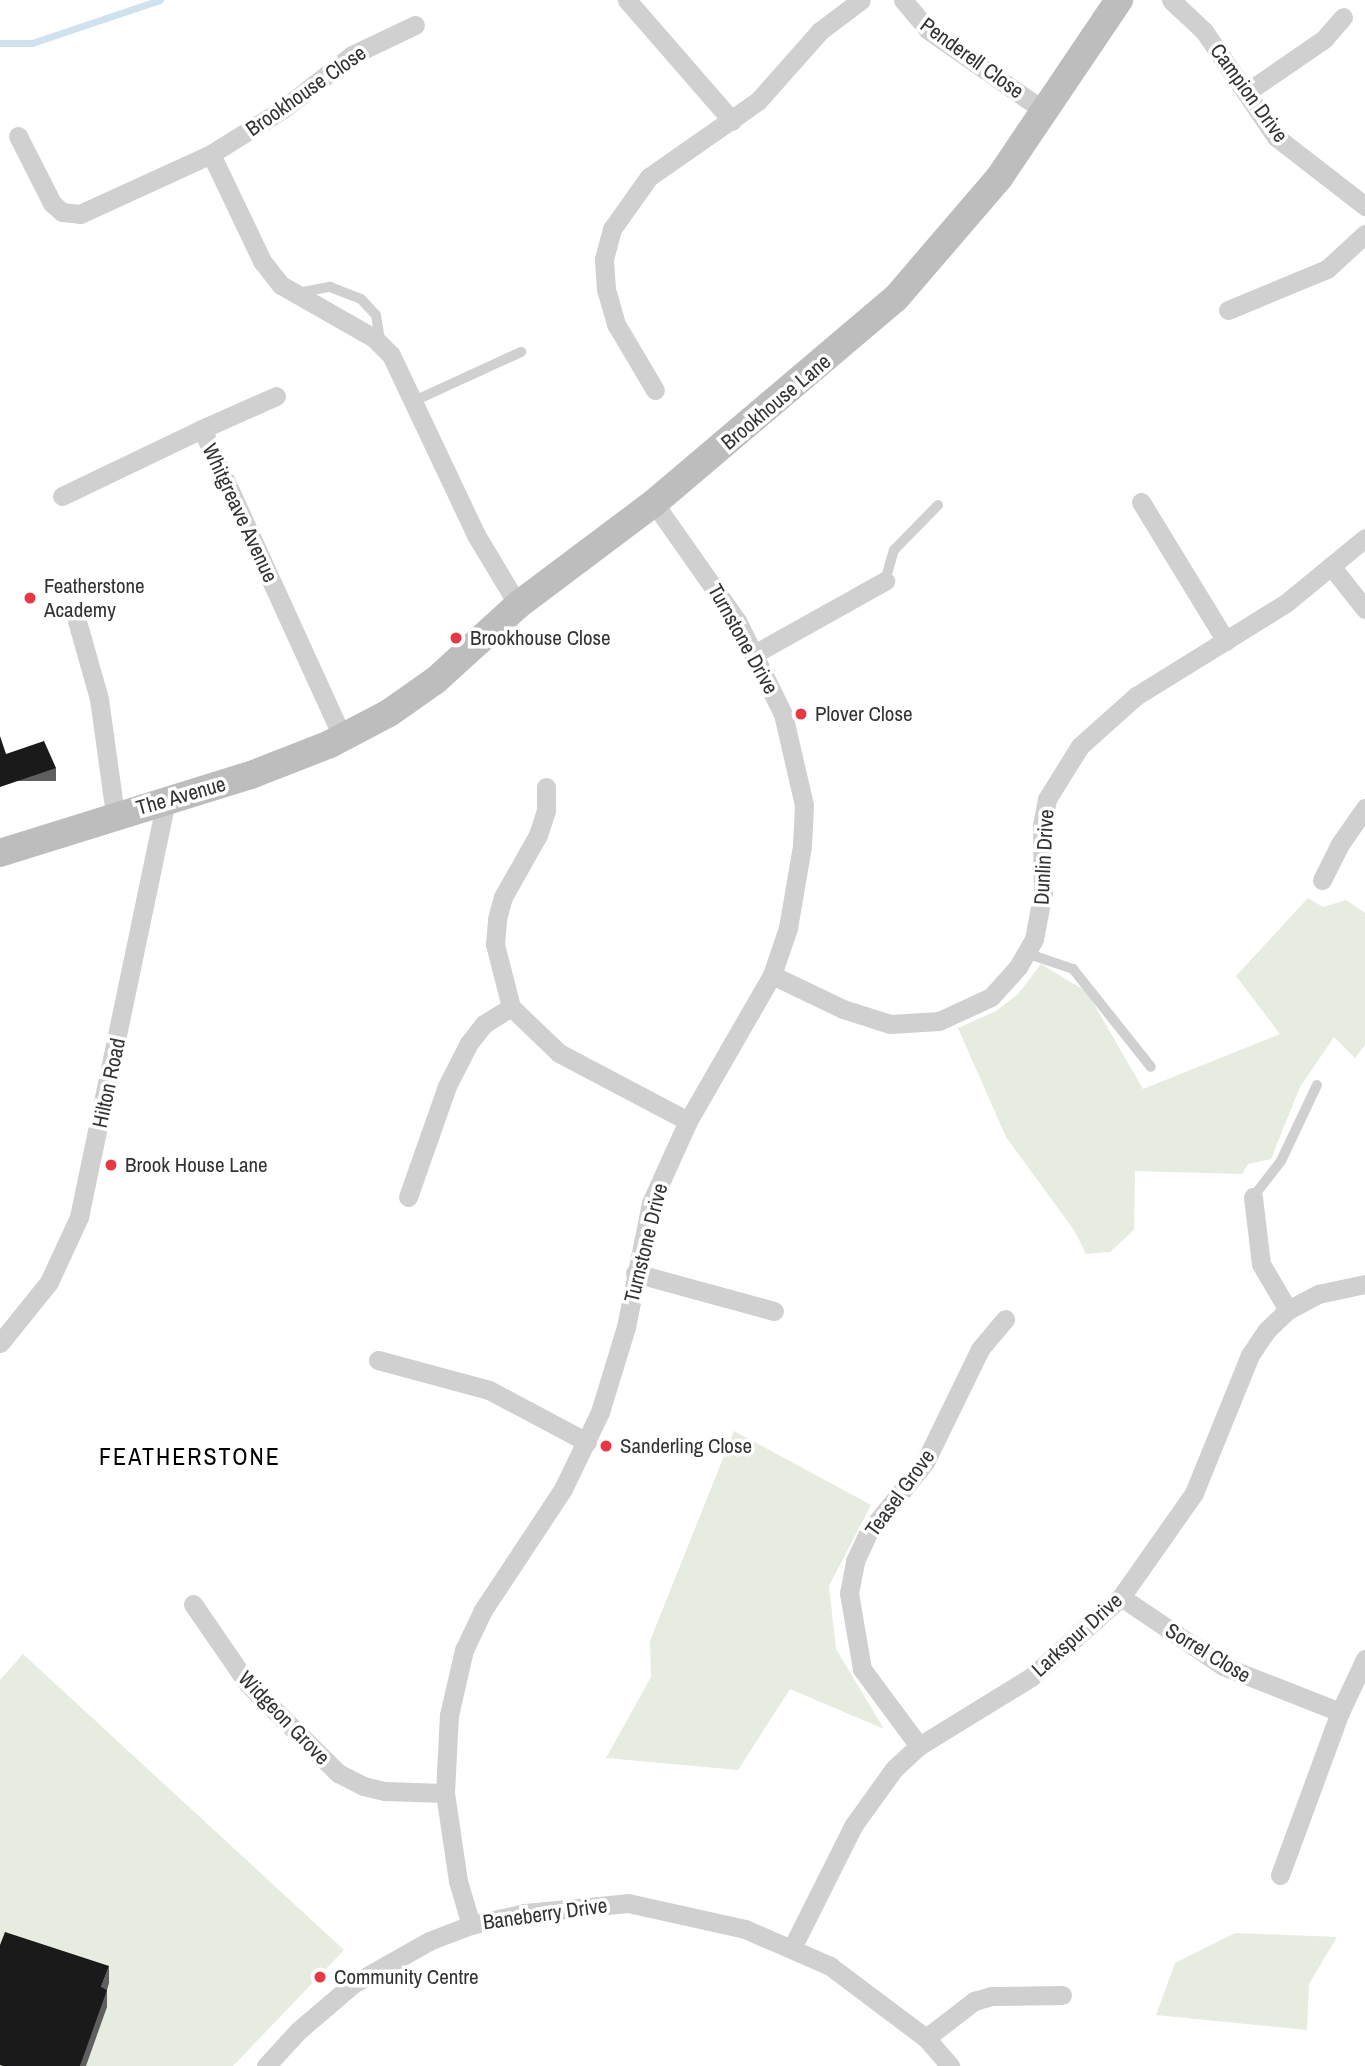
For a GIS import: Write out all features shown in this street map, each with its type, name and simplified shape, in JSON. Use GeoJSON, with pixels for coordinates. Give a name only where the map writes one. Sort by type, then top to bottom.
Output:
{"type":"FeatureCollection","features":[{"type":"Feature","properties":{"kind":"street"},"geometry":{"type":"LineString","coordinates":[[628,0],[732,121]]}},
{"type":"Feature","properties":{"kind":"street"},"geometry":{"type":"LineString","coordinates":[[656,390],[617,324],[606,289],[604,259],[612,229],[649,177],[758,101],[820,31],[861,0]]}},
{"type":"Feature","properties":{"kind":"street","name":"Penderell Close"},"geometry":{"type":"LineString","coordinates":[[903,0],[928,30],[1046,112]]}},
{"type":"Feature","properties":{"kind":"street","name":"Brookhouse Lane"},"geometry":{"type":"LineString","coordinates":[[351,734],[436,680],[517,605],[654,503],[896,298],[953,235],[1046,112],[1119,0]]}},
{"type":"Feature","properties":{"kind":"street","name":"Campion Drive"},"geometry":{"type":"LineString","coordinates":[[1171,0],[1203,31],[1276,137],[1365,206]]}},
{"type":"Feature","properties":{"kind":"street"},"geometry":{"type":"LineString","coordinates":[[1247,92],[1324,39],[1343,17]]}},
{"type":"Feature","properties":{"kind":"street","name":"Brookhouse Close"},"geometry":{"type":"LineString","coordinates":[[18,136],[52,203],[62,212],[80,214],[211,154],[283,109],[352,55],[415,25]]}},
{"type":"Feature","properties":{"kind":"street"},"geometry":{"type":"LineString","coordinates":[[211,154],[262,261],[293,294],[380,345],[414,401],[476,535],[517,605]]}},
{"type":"Feature","properties":{"kind":"street"},"geometry":{"type":"LineString","coordinates":[[1228,310],[1327,269],[1365,234]]}},
{"type":"Feature","properties":{"kind":"street"},"geometry":{"type":"LineString","coordinates":[[202,429],[276,396]]}},
{"type":"Feature","properties":{"kind":"street","name":"Whitgreave Avenue"},"geometry":{"type":"LineString","coordinates":[[62,496],[202,429],[351,734]]}},
{"type":"Feature","properties":{"kind":"street"},"geometry":{"type":"LineString","coordinates":[[1141,502],[1226,641]]}},
{"type":"Feature","properties":{"kind":"street","name":"Turnstone Drive"},"geometry":{"type":"LineString","coordinates":[[471,1925],[458,1881],[444,1793],[449,1715],[464,1650],[483,1610],[563,1489],[587,1442],[614,1374],[651,1203],[688,1121],[772,975],[797,886],[804,806],[783,713],[756,653],[714,584],[654,503]]}},
{"type":"Feature","properties":{"kind":"street","name":"Dunlin Drive"},"geometry":{"type":"LineString","coordinates":[[772,975],[843,1009],[890,1024],[913,1026],[957,1014],[991,997],[1026,953],[1041,916],[1042,825],[1047,799],[1060,771],[1080,746],[1136,696],[1286,603],[1365,538]]}},
{"type":"Feature","properties":{"kind":"street"},"geometry":{"type":"LineString","coordinates":[[1331,566],[1365,609]]}},
{"type":"Feature","properties":{"kind":"street"},"geometry":{"type":"LineString","coordinates":[[756,653],[885,581]]}},
{"type":"Feature","properties":{"kind":"street"},"geometry":{"type":"LineString","coordinates":[[77,621],[99,699],[115,815]]}},
{"type":"Feature","properties":{"kind":"street","name":"The Avenue"},"geometry":{"type":"LineString","coordinates":[[0,853],[250,775],[351,734]]}},
{"type":"Feature","properties":{"kind":"street"},"geometry":{"type":"LineString","coordinates":[[546,787],[546,811],[538,835],[503,897],[497,919],[497,957],[511,1007],[559,1053],[688,1121]]}},
{"type":"Feature","properties":{"kind":"street","name":"Hilton Road"},"geometry":{"type":"LineString","coordinates":[[0,1343],[49,1282],[79,1217],[166,800]]}},
{"type":"Feature","properties":{"kind":"street"},"geometry":{"type":"LineString","coordinates":[[1322,880],[1340,844],[1365,808]]}},
{"type":"Feature","properties":{"kind":"street"},"geometry":{"type":"LineString","coordinates":[[408,1197],[447,1086],[469,1043],[484,1024],[511,1007]]}},
{"type":"Feature","properties":{"kind":"street"},"geometry":{"type":"LineString","coordinates":[[1253,1197],[1261,1264],[1288,1310]]}},
{"type":"Feature","properties":{"kind":"street"},"geometry":{"type":"LineString","coordinates":[[635,1273],[774,1311]]}},
{"type":"Feature","properties":{"kind":"street","name":"Larkspur Drive"},"geometry":{"type":"LineString","coordinates":[[792,1948],[853,1826],[894,1769],[919,1746],[1031,1677],[1121,1597],[1194,1493],[1250,1354],[1288,1310],[1318,1294],[1365,1284]]}},
{"type":"Feature","properties":{"kind":"street","name":"Teasel Grove"},"geometry":{"type":"LineString","coordinates":[[919,1746],[862,1669],[849,1593],[855,1560],[868,1533],[925,1462],[979,1349],[1005,1319]]}},
{"type":"Feature","properties":{"kind":"street"},"geometry":{"type":"LineString","coordinates":[[378,1360],[489,1390],[587,1442]]}},
{"type":"Feature","properties":{"kind":"street","name":"Sorrel Close"},"geometry":{"type":"LineString","coordinates":[[1121,1597],[1223,1666],[1340,1712]]}},
{"type":"Feature","properties":{"kind":"street","name":"Widgeon Grove"},"geometry":{"type":"LineString","coordinates":[[193,1604],[248,1684],[338,1773],[363,1786],[385,1791],[444,1793]]}},
{"type":"Feature","properties":{"kind":"street"},"geometry":{"type":"LineString","coordinates":[[1280,1875],[1340,1712],[1365,1659]]}},
{"type":"Feature","properties":{"kind":"street","name":"Baneberry Drive"},"geometry":{"type":"LineString","coordinates":[[265,2066],[298,2031],[353,1984],[429,1941],[471,1925],[525,1913],[628,1903],[705,1917],[792,1948],[867,1991],[926,2038],[950,2066]]}},
{"type":"Feature","properties":{"kind":"street"},"geometry":{"type":"LineString","coordinates":[[926,2038],[974,2001],[991,1996],[1062,1995]]}},
{"type":"Feature","properties":{"kind":"lane"},"geometry":{"type":"LineString","coordinates":[[293,294],[330,287],[361,299],[376,315],[380,345]]}},
{"type":"Feature","properties":{"kind":"lane"},"geometry":{"type":"LineString","coordinates":[[414,401],[521,352]]}},
{"type":"Feature","properties":{"kind":"lane"},"geometry":{"type":"LineString","coordinates":[[885,581],[894,550],[938,505]]}},
{"type":"Feature","properties":{"kind":"lane"},"geometry":{"type":"LineString","coordinates":[[1026,953],[1073,970],[1151,1067]]}},
{"type":"Feature","properties":{"kind":"lane"},"geometry":{"type":"LineString","coordinates":[[1253,1197],[1281,1161],[1317,1085]]}},
{"type":"Feature","properties":{"kind":"shaded area"},"geometry":{"type":"Polygon","coordinates":[[[1308,898],[1323,907],[1346,900],[1365,913],[1365,1045],[1355,1058],[1334,1037],[1300,1087],[1271,1159],[1248,1164],[1242,1174],[1135,1171],[1134,1230],[1110,1252],[1086,1254],[1074,1230],[1006,1137],[958,1028],[996,1011],[1018,994],[1041,964],[1087,992],[1143,1089],[1280,1034],[1236,976],[1308,898]]]}},
{"type":"Feature","properties":{"kind":"shaded area"},"geometry":{"type":"Polygon","coordinates":[[[734,1431],[871,1505],[829,1586],[836,1649],[884,1729],[790,1689],[738,1770],[606,1758],[651,1677],[650,1641],[734,1431]]]}},
{"type":"Feature","properties":{"kind":"shaded area"},"geometry":{"type":"Polygon","coordinates":[[[23,1654],[344,1950],[233,2066],[0,2066],[0,1680],[23,1654]]]}},
{"type":"Feature","properties":{"kind":"shaded area"},"geometry":{"type":"Polygon","coordinates":[[[1235,1933],[1337,1937],[1309,1984],[1307,2030],[1156,2015],[1175,1963],[1235,1933]]]}},
{"type":"Feature","properties":{"kind":"building"},"geometry":{"type":"Polygon","coordinates":[[[0,736],[6,754],[44,741],[56,768],[0,787],[0,736]]]}},
{"type":"Feature","properties":{"kind":"building"},"geometry":{"type":"Polygon","coordinates":[[[5,1932],[109,1966],[101,1987],[107,1990],[80,2066],[0,2065],[0,1945],[5,1932]]]}},
{"type":"Feature","properties":{"kind":"waterway"},"geometry":{"type":"LineString","coordinates":[[0,43],[32,43],[160,0]]}},
{"type":"Feature","properties":{"kind":"place","name":"Featherstone Academy"},"geometry":{"type":"Point","coordinates":[30,598]}},
{"type":"Feature","properties":{"kind":"place","name":"Brookhouse Close"},"geometry":{"type":"Point","coordinates":[456,638]}},
{"type":"Feature","properties":{"kind":"place","name":"Plover Close"},"geometry":{"type":"Point","coordinates":[801,714]}},
{"type":"Feature","properties":{"kind":"place","name":"Brook House Lane"},"geometry":{"type":"Point","coordinates":[111,1165]}},
{"type":"Feature","properties":{"kind":"place","name":"Sanderling Close"},"geometry":{"type":"Point","coordinates":[606,1446]}},
{"type":"Feature","properties":{"kind":"place","name":"Community Centre"},"geometry":{"type":"Point","coordinates":[320,1977]}},
{"type":"Feature","properties":{"kind":"district","name":"FEATHERSTONE"},"geometry":{"type":"Point","coordinates":[190,1457]}}]}
